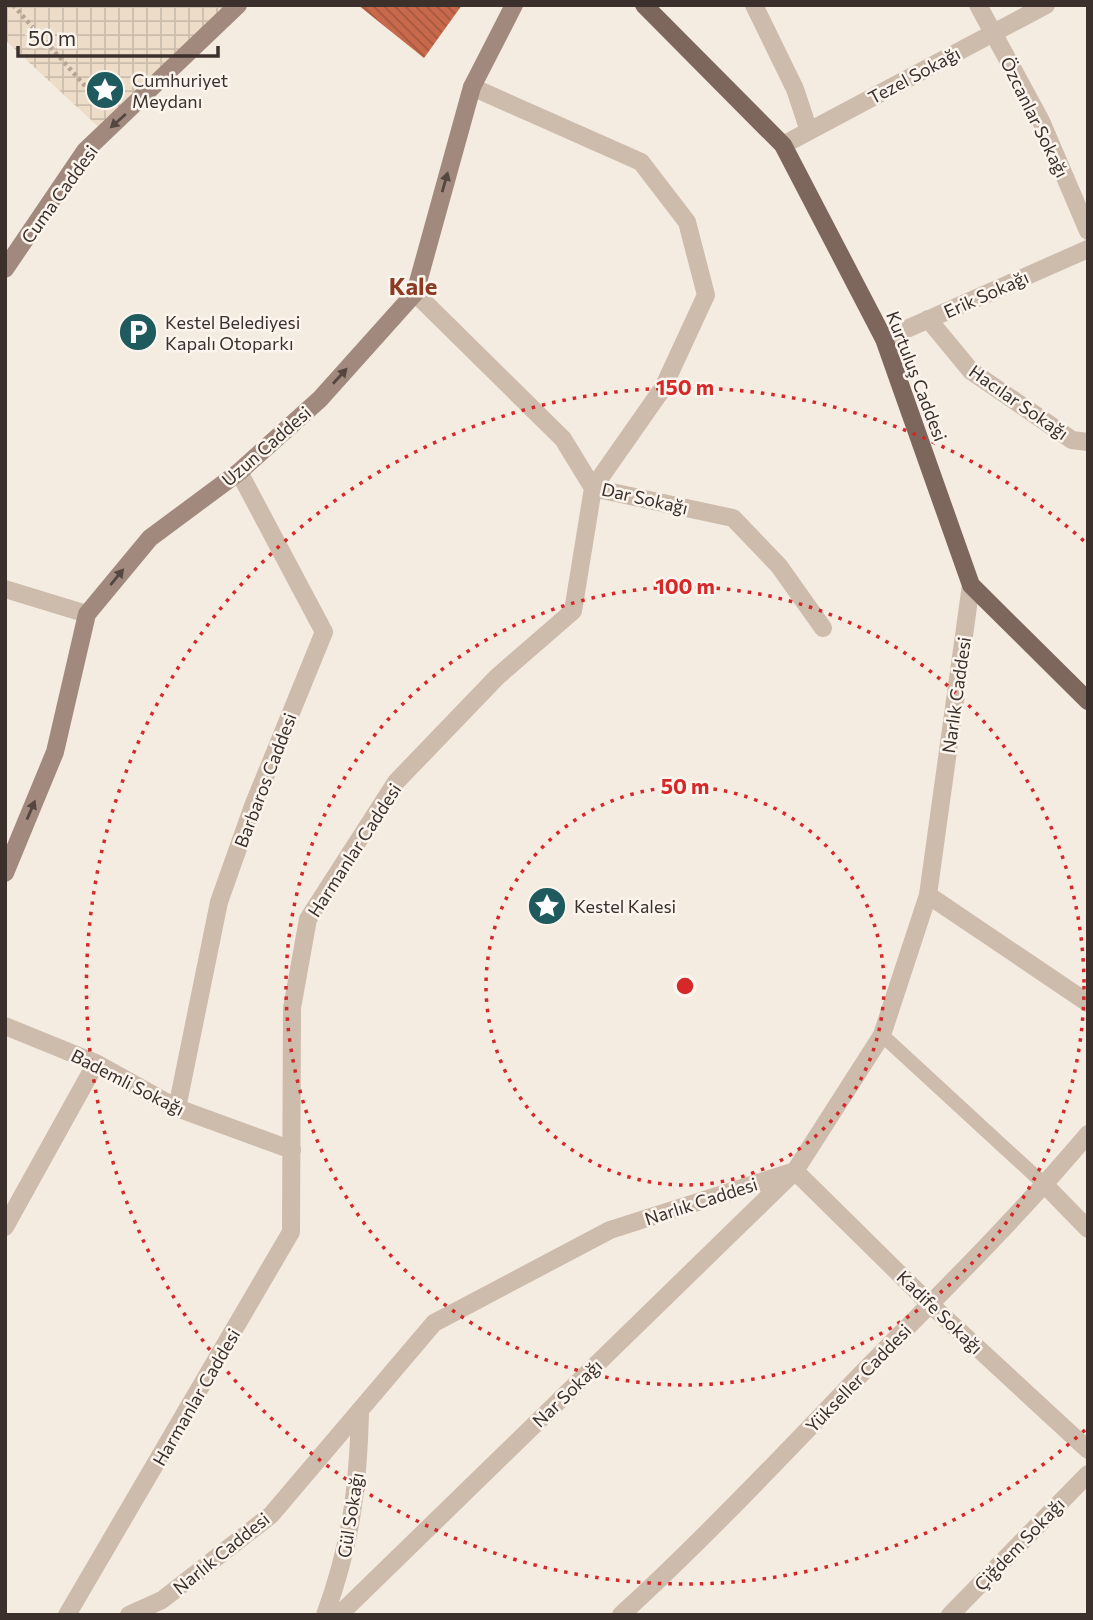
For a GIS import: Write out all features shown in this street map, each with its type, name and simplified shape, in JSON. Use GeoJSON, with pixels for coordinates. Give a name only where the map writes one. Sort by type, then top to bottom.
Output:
{"type":"FeatureCollection","features":[{"type":"Feature","properties":{"kind":"main road","name":"Cuma Caddesi"},"geometry":{"type":"LineString","coordinates":[[5,269],[85,151],[237,5]]}},
{"type":"Feature","properties":{"kind":"main road","name":"Uzun Caddesi"},"geometry":{"type":"LineString","coordinates":[[5,873],[55,752],[87,614],[150,538],[239,472],[320,399],[415,293],[472,87],[514,5]]}},
{"type":"Feature","properties":{"kind":"main road","name":"Kurtuluş Caddesi"},"geometry":{"type":"LineString","coordinates":[[644,5],[783,145],[884,339],[971,585],[1088,701]]}},
{"type":"Feature","properties":{"kind":"street"},"geometry":{"type":"LineString","coordinates":[[754,5],[795,89],[809,131]]}},
{"type":"Feature","properties":{"kind":"street","name":"Özcanlar Sokağı"},"geometry":{"type":"LineString","coordinates":[[978,5],[1041,121],[1088,230]]}},
{"type":"Feature","properties":{"kind":"street","name":"Tezel Sokağı"},"geometry":{"type":"LineString","coordinates":[[783,145],[1046,5]]}},
{"type":"Feature","properties":{"kind":"street","name":"Dar Sokağı"},"geometry":{"type":"LineString","coordinates":[[472,87],[641,162],[687,222],[706,295],[663,388],[593,488],[733,518],[779,566],[824,628]]}},
{"type":"Feature","properties":{"kind":"street","name":"Erik Sokağı"},"geometry":{"type":"LineString","coordinates":[[884,339],[1088,249]]}},
{"type":"Feature","properties":{"kind":"street"},"geometry":{"type":"LineString","coordinates":[[415,293],[563,439],[593,488]]}},
{"type":"Feature","properties":{"kind":"street","name":"Hacılar Sokağı"},"geometry":{"type":"LineString","coordinates":[[928,319],[971,371],[1072,440],[1088,442]]}},
{"type":"Feature","properties":{"kind":"street","name":"Barbaros Caddesi"},"geometry":{"type":"LineString","coordinates":[[177,1108],[219,902],[253,806],[324,632],[239,472]]}},
{"type":"Feature","properties":{"kind":"street","name":"Harmanlar Caddesi"},"geometry":{"type":"LineString","coordinates":[[67,1615],[291,1232],[292,1008],[308,919],[396,782],[497,677],[573,611],[593,488]]}},
{"type":"Feature","properties":{"kind":"street","name":"Narlık Caddesi"},"geometry":{"type":"LineString","coordinates":[[129,1615],[162,1600],[271,1515],[434,1324],[610,1230],[795,1171],[882,1035],[928,895],[971,585]]}},
{"type":"Feature","properties":{"kind":"street"},"geometry":{"type":"LineString","coordinates":[[5,589],[87,614]]}},
{"type":"Feature","properties":{"kind":"street"},"geometry":{"type":"LineString","coordinates":[[928,895],[1088,1003]]}},
{"type":"Feature","properties":{"kind":"street","name":"Bademli Sokağı"},"geometry":{"type":"LineString","coordinates":[[5,1026],[96,1063],[177,1108],[292,1150]]}},
{"type":"Feature","properties":{"kind":"street"},"geometry":{"type":"LineString","coordinates":[[5,1227],[96,1063]]}},
{"type":"Feature","properties":{"kind":"street","name":"Yükseller Caddesi"},"geometry":{"type":"LineString","coordinates":[[621,1615],[680,1562],[1045,1185],[1088,1135]]}},
{"type":"Feature","properties":{"kind":"street","name":"Kadife Sokağı"},"geometry":{"type":"LineString","coordinates":[[795,1171],[930,1304],[1088,1450]]}},
{"type":"Feature","properties":{"kind":"street","name":"Nar Sokağı"},"geometry":{"type":"LineString","coordinates":[[339,1615],[795,1171]]}},
{"type":"Feature","properties":{"kind":"street"},"geometry":{"type":"LineString","coordinates":[[1045,1185],[1088,1229]]}},
{"type":"Feature","properties":{"kind":"street","name":"Gül Sokağı"},"geometry":{"type":"LineString","coordinates":[[325,1615],[342,1567],[358,1487],[360,1413]]}},
{"type":"Feature","properties":{"kind":"street","name":"Çiğdem Sokağı"},"geometry":{"type":"LineString","coordinates":[[950,1615],[1088,1474]]}},
{"type":"Feature","properties":{"kind":"lane"},"geometry":{"type":"LineString","coordinates":[[882,1035],[1045,1185]]}},
{"type":"Feature","properties":{"kind":"path"},"geometry":{"type":"LineString","coordinates":[[12,5],[118,122]]}},
{"type":"Feature","properties":{"kind":"shaded area","name":"Cumhuriyet Meydanı"},"geometry":{"type":"Polygon","coordinates":[[[5,5],[238,5],[105,133],[5,40],[5,5]]]}},
{"type":"Feature","properties":{"kind":"building"},"geometry":{"type":"Polygon","coordinates":[[[358,5],[462,5],[424,58],[358,5]]]}},
{"type":"Feature","properties":{"kind":"place","name":"Cumhuriyet Meydanı"},"geometry":{"type":"Point","coordinates":[105,90]}},
{"type":"Feature","properties":{"kind":"place","name":"Kestel Belediyesi Kapalı Otoparkı"},"geometry":{"type":"Point","coordinates":[138,332]}},
{"type":"Feature","properties":{"kind":"place","name":"Kestel Kalesi"},"geometry":{"type":"Point","coordinates":[547,906]}},
{"type":"Feature","properties":{"kind":"district","name":"Kale"},"geometry":{"type":"Point","coordinates":[413,285]}}]}
